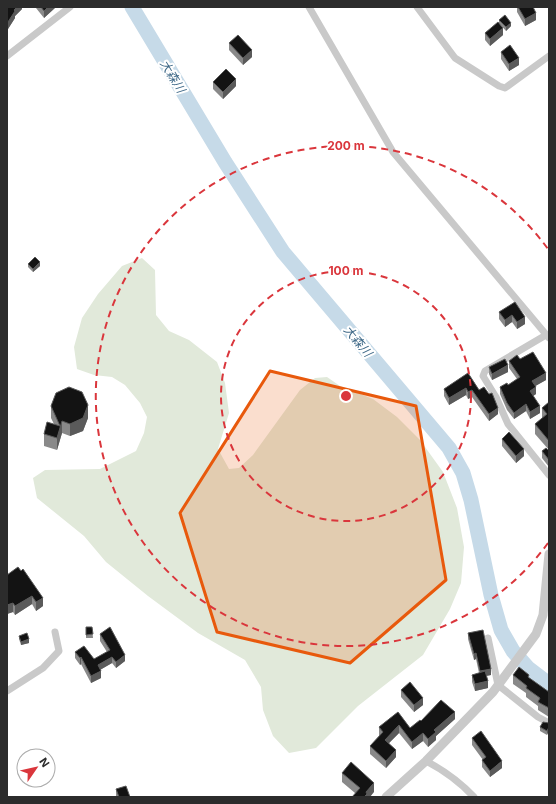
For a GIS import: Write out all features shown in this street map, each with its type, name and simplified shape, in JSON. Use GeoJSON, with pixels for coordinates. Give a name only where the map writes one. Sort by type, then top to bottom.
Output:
{"type":"FeatureCollection","features":[{"type":"Feature","properties":{"kind":"street"},"geometry":{"type":"LineString","coordinates":[[7,56],[70,7]]}},
{"type":"Feature","properties":{"kind":"street"},"geometry":{"type":"LineString","coordinates":[[308,7],[393,152],[548,336],[485,371],[483,376],[496,397],[508,424],[549,476]]}},
{"type":"Feature","properties":{"kind":"street"},"geometry":{"type":"LineString","coordinates":[[417,7],[456,58],[499,86],[505,88],[549,56]]}},
{"type":"Feature","properties":{"kind":"street"},"geometry":{"type":"LineString","coordinates":[[386,797],[426,762],[498,685],[536,634],[541,624],[549,554]]}},
{"type":"Feature","properties":{"kind":"street"},"geometry":{"type":"LineString","coordinates":[[7,691],[43,668],[59,651],[55,632]]}},
{"type":"Feature","properties":{"kind":"street"},"geometry":{"type":"LineString","coordinates":[[488,638],[498,685],[538,717],[549,723]]}},
{"type":"Feature","properties":{"kind":"street"},"geometry":{"type":"LineString","coordinates":[[426,762],[446,772],[460,782],[474,797]]}},
{"type":"Feature","properties":{"kind":"highlighted area"},"geometry":{"type":"Polygon","coordinates":[[[270,371],[416,406],[446,580],[350,663],[217,632],[180,513],[270,371]]]}},
{"type":"Feature","properties":{"kind":"green space"},"geometry":{"type":"Polygon","coordinates":[[[142,258],[155,270],[156,315],[169,331],[189,340],[217,362],[225,383],[229,413],[218,449],[229,469],[239,468],[253,455],[300,390],[315,378],[327,377],[340,386],[373,399],[397,417],[420,440],[443,472],[457,508],[464,547],[461,583],[450,609],[423,655],[358,706],[316,748],[289,753],[273,736],[263,710],[261,687],[245,660],[198,633],[148,596],[106,562],[84,536],[37,498],[33,478],[45,470],[100,469],[136,451],[144,433],[147,417],[140,403],[125,385],[112,377],[94,375],[77,369],[74,347],[82,318],[98,294],[122,266],[142,258]]]}},
{"type":"Feature","properties":{"kind":"building"},"geometry":{"type":"Polygon","coordinates":[[[7,7],[17,7],[8,22],[7,21],[7,7]]]}},
{"type":"Feature","properties":{"kind":"building"},"geometry":{"type":"Polygon","coordinates":[[[41,7],[48,7],[44,11],[41,7]]]}},
{"type":"Feature","properties":{"kind":"building"},"geometry":{"type":"Polygon","coordinates":[[[518,7],[533,7],[536,13],[525,19],[518,7]]]}},
{"type":"Feature","properties":{"kind":"building"},"geometry":{"type":"Polygon","coordinates":[[[505,15],[511,23],[506,27],[499,20],[505,15]]]}},
{"type":"Feature","properties":{"kind":"building"},"geometry":{"type":"Polygon","coordinates":[[[498,22],[503,28],[490,39],[485,33],[498,22]]]}},
{"type":"Feature","properties":{"kind":"building"},"geometry":{"type":"Polygon","coordinates":[[[238,35],[252,50],[243,58],[229,43],[238,35]]]}},
{"type":"Feature","properties":{"kind":"building"},"geometry":{"type":"Polygon","coordinates":[[[510,45],[519,58],[509,64],[501,52],[510,45]]]}},
{"type":"Feature","properties":{"kind":"building"},"geometry":{"type":"Polygon","coordinates":[[[226,69],[236,79],[223,92],[213,82],[226,69]]]}},
{"type":"Feature","properties":{"kind":"building"},"geometry":{"type":"Polygon","coordinates":[[[35,257],[40,262],[33,269],[28,264],[35,257]]]}},
{"type":"Feature","properties":{"kind":"building"},"geometry":{"type":"Polygon","coordinates":[[[515,302],[525,317],[517,322],[512,315],[505,320],[499,312],[515,302]]]}},
{"type":"Feature","properties":{"kind":"building"},"geometry":{"type":"Polygon","coordinates":[[[533,352],[546,373],[532,381],[536,387],[530,391],[540,406],[530,412],[526,404],[514,413],[507,403],[500,387],[507,383],[508,385],[520,377],[509,361],[517,355],[520,359],[533,352]]]}},
{"type":"Feature","properties":{"kind":"building"},"geometry":{"type":"Polygon","coordinates":[[[505,359],[508,365],[492,374],[489,367],[505,359]]]}},
{"type":"Feature","properties":{"kind":"building"},"geometry":{"type":"Polygon","coordinates":[[[468,373],[479,390],[484,387],[489,394],[492,393],[498,408],[489,414],[472,390],[468,392],[466,388],[449,398],[444,389],[468,373]]]}},
{"type":"Feature","properties":{"kind":"building"},"geometry":{"type":"Polygon","coordinates":[[[69,387],[82,392],[88,405],[83,418],[70,424],[62,421],[57,438],[44,434],[47,422],[60,426],[51,406],[56,393],[69,387]]]}},
{"type":"Feature","properties":{"kind":"building"},"geometry":{"type":"Polygon","coordinates":[[[549,402],[549,441],[535,424],[547,414],[542,408],[549,402]]]}},
{"type":"Feature","properties":{"kind":"building"},"geometry":{"type":"Polygon","coordinates":[[[509,432],[524,449],[516,456],[502,439],[509,432]]]}},
{"type":"Feature","properties":{"kind":"building"},"geometry":{"type":"Polygon","coordinates":[[[546,448],[549,451],[549,460],[542,451],[546,448]]]}},
{"type":"Feature","properties":{"kind":"building"},"geometry":{"type":"Polygon","coordinates":[[[18,567],[21,571],[23,569],[43,598],[36,602],[32,596],[15,606],[13,603],[7,605],[7,575],[18,567]]]}},
{"type":"Feature","properties":{"kind":"building"},"geometry":{"type":"Polygon","coordinates":[[[86,627],[92,627],[93,634],[86,635],[86,627]]]}},
{"type":"Feature","properties":{"kind":"building"},"geometry":{"type":"Polygon","coordinates":[[[110,627],[125,655],[116,662],[112,657],[98,665],[101,671],[91,676],[81,657],[80,658],[75,652],[84,646],[94,659],[110,650],[100,634],[110,627]]]}},
{"type":"Feature","properties":{"kind":"building"},"geometry":{"type":"Polygon","coordinates":[[[483,630],[491,669],[480,671],[476,653],[474,654],[468,633],[483,630]]]}},
{"type":"Feature","properties":{"kind":"building"},"geometry":{"type":"Polygon","coordinates":[[[27,633],[29,639],[21,642],[19,636],[27,633]]]}},
{"type":"Feature","properties":{"kind":"building"},"geometry":{"type":"Polygon","coordinates":[[[519,667],[529,675],[528,677],[549,692],[549,708],[538,702],[540,698],[526,688],[527,686],[513,675],[519,667]]]}},
{"type":"Feature","properties":{"kind":"building"},"geometry":{"type":"Polygon","coordinates":[[[485,671],[488,681],[475,684],[472,675],[485,671]]]}},
{"type":"Feature","properties":{"kind":"building"},"geometry":{"type":"Polygon","coordinates":[[[410,682],[423,698],[414,705],[401,690],[410,682]]]}},
{"type":"Feature","properties":{"kind":"building"},"geometry":{"type":"Polygon","coordinates":[[[441,700],[455,712],[434,730],[436,732],[428,739],[423,733],[412,742],[399,725],[385,740],[396,750],[386,761],[370,746],[383,732],[379,727],[398,712],[410,728],[420,720],[421,721],[441,700]]]}},
{"type":"Feature","properties":{"kind":"building"},"geometry":{"type":"Polygon","coordinates":[[[543,722],[549,723],[547,731],[540,727],[543,722]]]}},
{"type":"Feature","properties":{"kind":"building"},"geometry":{"type":"Polygon","coordinates":[[[481,731],[502,761],[490,771],[482,760],[486,757],[472,738],[481,731]]]}},
{"type":"Feature","properties":{"kind":"building"},"geometry":{"type":"Polygon","coordinates":[[[351,762],[374,783],[366,792],[367,794],[364,797],[352,797],[360,788],[342,773],[351,762]]]}},
{"type":"Feature","properties":{"kind":"building"},"geometry":{"type":"Polygon","coordinates":[[[126,786],[130,797],[119,797],[116,789],[126,786]]]}},
{"type":"Feature","properties":{"kind":"waterway","name":"大森川"},"geometry":{"type":"LineString","coordinates":[[132,7],[225,162],[283,252],[449,448],[463,473],[471,500],[491,595],[501,630],[513,651],[528,668],[549,684]]}}]}
